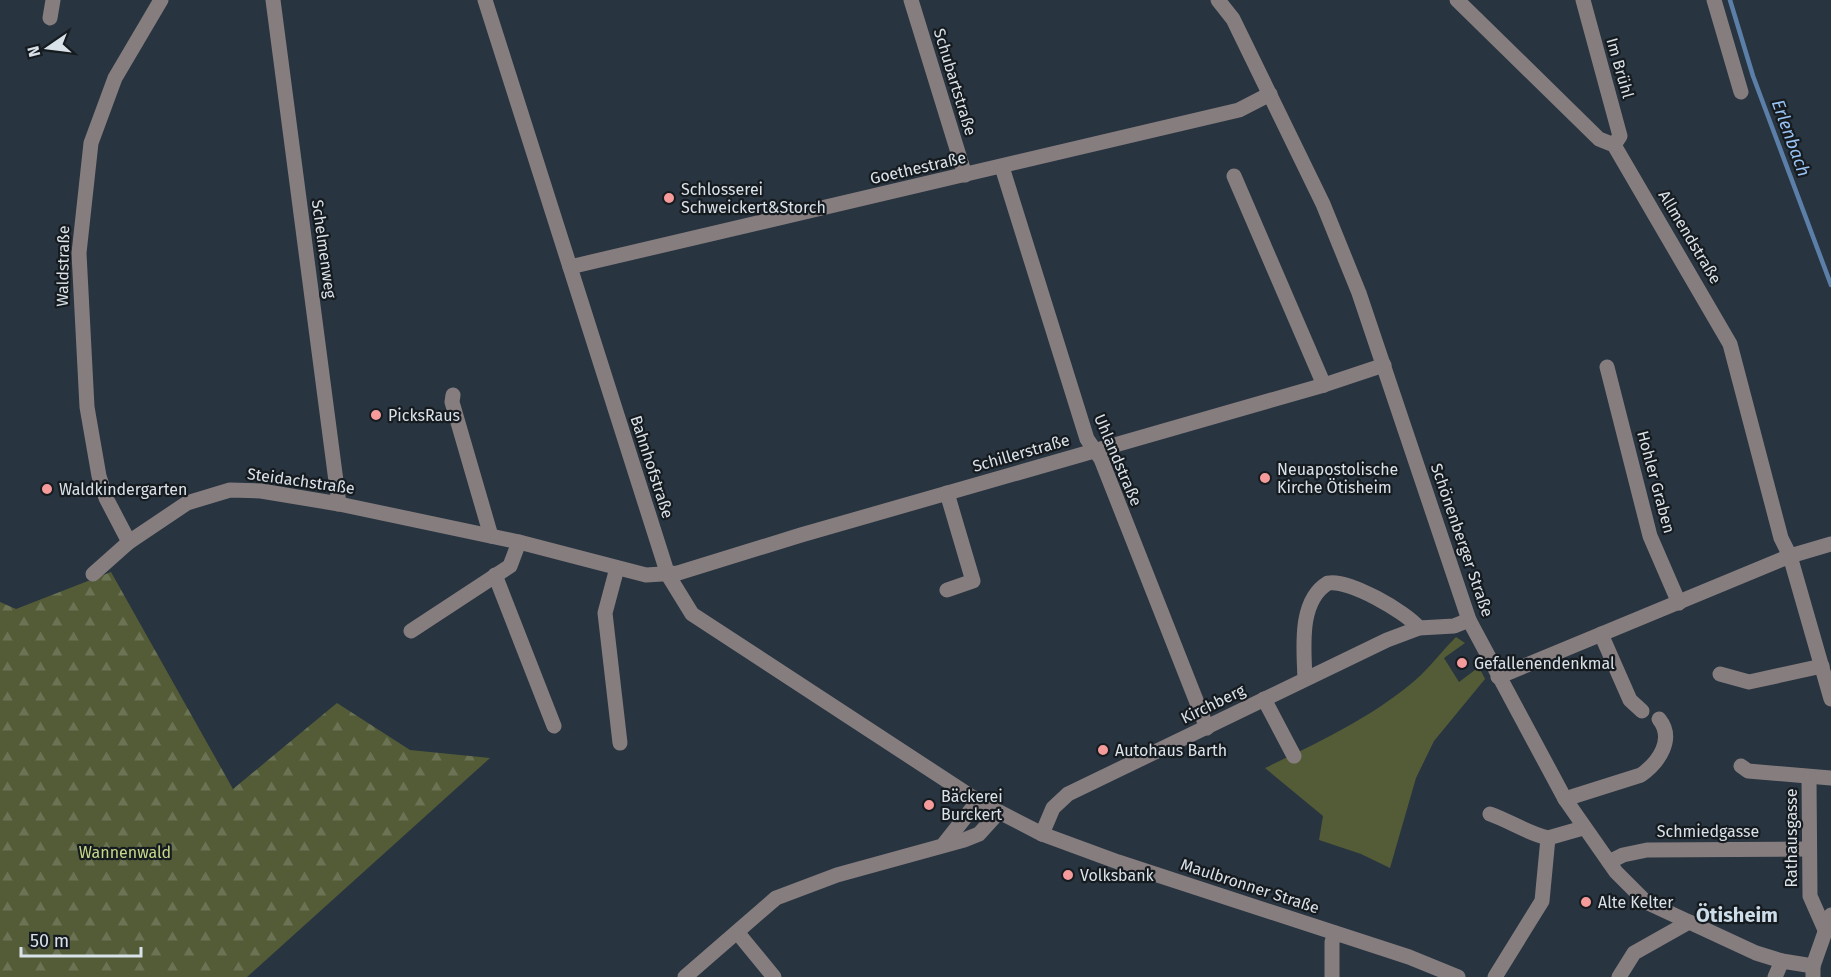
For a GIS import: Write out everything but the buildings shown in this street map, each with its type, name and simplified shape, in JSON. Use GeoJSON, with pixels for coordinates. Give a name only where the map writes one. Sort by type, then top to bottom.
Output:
{"type":"FeatureCollection","features":[{"type":"Feature","properties":{"kind":"street"},"geometry":{"type":"LineString","coordinates":[[50,18],[53,0]]}},
{"type":"Feature","properties":{"kind":"street","name":"Waldstraße"},"geometry":{"type":"LineString","coordinates":[[129,542],[106,498],[99,476],[87,406],[79,252],[91,143],[115,78],[161,0]]}},
{"type":"Feature","properties":{"kind":"street","name":"Schelmenweg"},"geometry":{"type":"LineString","coordinates":[[273,0],[339,504]]}},
{"type":"Feature","properties":{"kind":"street","name":"Bahnhofstraße"},"geometry":{"type":"LineString","coordinates":[[485,0],[668,574],[692,614],[978,801]]}},
{"type":"Feature","properties":{"kind":"street","name":"Schubartstraße"},"geometry":{"type":"LineString","coordinates":[[911,0],[965,175]]}},
{"type":"Feature","properties":{"kind":"street","name":"Schönenberger Straße"},"geometry":{"type":"LineString","coordinates":[[1218,0],[1233,19],[1323,204],[1384,365],[1469,620],[1565,800],[1583,828],[1626,884],[1646,902],[1733,944],[1813,971]]}},
{"type":"Feature","properties":{"kind":"street","name":"Allmendstraße"},"geometry":{"type":"LineString","coordinates":[[1457,0],[1599,139],[1614,145],[1730,345],[1781,538],[1790,556],[1831,699]]}},
{"type":"Feature","properties":{"kind":"street","name":"Im Brühl"},"geometry":{"type":"LineString","coordinates":[[1582,0],[1620,136],[1614,145]]}},
{"type":"Feature","properties":{"kind":"street"},"geometry":{"type":"LineString","coordinates":[[1714,0],[1741,92]]}},
{"type":"Feature","properties":{"kind":"street","name":"Goethestraße"},"geometry":{"type":"LineString","coordinates":[[570,267],[1239,110],[1270,94]]}},
{"type":"Feature","properties":{"kind":"street","name":"Uhlandstraße"},"geometry":{"type":"LineString","coordinates":[[1002,167],[1087,439],[1095,451],[1207,728]]}},
{"type":"Feature","properties":{"kind":"street"},"geometry":{"type":"LineString","coordinates":[[1234,176],[1324,385]]}},
{"type":"Feature","properties":{"kind":"street","name":"Schillerstraße"},"geometry":{"type":"LineString","coordinates":[[668,574],[1324,385],[1384,365]]}},
{"type":"Feature","properties":{"kind":"street","name":"Hohler Graben"},"geometry":{"type":"LineString","coordinates":[[1607,367],[1650,536],[1679,603]]}},
{"type":"Feature","properties":{"kind":"street"},"geometry":{"type":"LineString","coordinates":[[453,395],[452,402],[491,536]]}},
{"type":"Feature","properties":{"kind":"street","name":"Steidachstraße"},"geometry":{"type":"LineString","coordinates":[[93,574],[129,542],[187,503],[230,490],[261,491],[339,504],[519,542],[646,575],[668,574]]}},
{"type":"Feature","properties":{"kind":"street"},"geometry":{"type":"LineString","coordinates":[[947,493],[973,581],[948,590]]}},
{"type":"Feature","properties":{"kind":"street"},"geometry":{"type":"LineString","coordinates":[[411,631],[510,566],[519,542]]}},
{"type":"Feature","properties":{"kind":"street"},"geometry":{"type":"LineString","coordinates":[[1498,677],[1790,556],[1831,544]]}},
{"type":"Feature","properties":{"kind":"street"},"geometry":{"type":"LineString","coordinates":[[617,568],[605,613],[620,743]]}},
{"type":"Feature","properties":{"kind":"street"},"geometry":{"type":"LineString","coordinates":[[495,575],[554,726]]}},
{"type":"Feature","properties":{"kind":"street"},"geometry":{"type":"LineString","coordinates":[[1305,679],[1304,642],[1309,608],[1315,594],[1328,583],[1347,585],[1398,610],[1419,628]]}},
{"type":"Feature","properties":{"kind":"street","name":"Kirchberg"},"geometry":{"type":"LineString","coordinates":[[1042,834],[1053,808],[1068,794],[1387,640],[1419,628],[1454,626],[1469,620]]}},
{"type":"Feature","properties":{"kind":"street"},"geometry":{"type":"LineString","coordinates":[[1600,634],[1630,700],[1642,711]]}},
{"type":"Feature","properties":{"kind":"street"},"geometry":{"type":"LineString","coordinates":[[1720,674],[1749,682],[1822,666]]}},
{"type":"Feature","properties":{"kind":"street"},"geometry":{"type":"LineString","coordinates":[[1264,699],[1294,756]]}},
{"type":"Feature","properties":{"kind":"street"},"geometry":{"type":"LineString","coordinates":[[1565,800],[1641,775],[1648,770],[1665,747],[1666,733],[1659,719]]}},
{"type":"Feature","properties":{"kind":"street"},"geometry":{"type":"LineString","coordinates":[[1741,766],[1748,771],[1809,778],[1831,778]]}},
{"type":"Feature","properties":{"kind":"street","name":"Rathausgasse"},"geometry":{"type":"LineString","coordinates":[[1809,778],[1810,896],[1825,930]]}},
{"type":"Feature","properties":{"kind":"street"},"geometry":{"type":"LineString","coordinates":[[944,844],[978,801]]}},
{"type":"Feature","properties":{"kind":"street","name":"Maulbronner Straße"},"geometry":{"type":"LineString","coordinates":[[978,801],[1042,834],[1118,862],[1409,957],[1458,977]]}},
{"type":"Feature","properties":{"kind":"street"},"geometry":{"type":"LineString","coordinates":[[685,977],[776,898],[837,875],[964,840],[979,834],[998,813]]}},
{"type":"Feature","properties":{"kind":"street"},"geometry":{"type":"LineString","coordinates":[[1490,814],[1530,833],[1548,838],[1583,828]]}},
{"type":"Feature","properties":{"kind":"street"},"geometry":{"type":"LineString","coordinates":[[1495,977],[1542,901],[1548,838]]}},
{"type":"Feature","properties":{"kind":"street","name":"Schmiedgasse"},"geometry":{"type":"LineString","coordinates":[[1609,862],[1623,855],[1647,850],[1809,849]]}},
{"type":"Feature","properties":{"kind":"street"},"geometry":{"type":"LineString","coordinates":[[1813,971],[1831,915]]}},
{"type":"Feature","properties":{"kind":"street"},"geometry":{"type":"LineString","coordinates":[[1619,977],[1634,953],[1689,922]]}},
{"type":"Feature","properties":{"kind":"street"},"geometry":{"type":"LineString","coordinates":[[737,932],[774,977]]}},
{"type":"Feature","properties":{"kind":"street"},"geometry":{"type":"LineString","coordinates":[[1332,977],[1332,942],[1335,933]]}},
{"type":"Feature","properties":{"kind":"street"},"geometry":{"type":"LineString","coordinates":[[1775,977],[1782,961]]}},
{"type":"Feature","properties":{"kind":"green space","name":"Wannenwald"},"geometry":{"type":"Polygon","coordinates":[[[111,572],[233,789],[337,703],[410,750],[490,758],[247,977],[0,977],[0,602],[16,609],[111,572]]]}},
{"type":"Feature","properties":{"kind":"green space"},"geometry":{"type":"Polygon","coordinates":[[[1456,637],[1465,643],[1444,658],[1459,682],[1479,667],[1485,679],[1434,741],[1416,778],[1390,868],[1361,854],[1319,840],[1323,816],[1265,768],[1366,716],[1404,690],[1456,637]]]}},
{"type":"Feature","properties":{"kind":"waterway","name":"Erlenbach"},"geometry":{"type":"LineString","coordinates":[[1730,0],[1753,76],[1831,285]]}},
{"type":"Feature","properties":{"kind":"place","name":"Schlosserei Schweickert&Storch"},"geometry":{"type":"Point","coordinates":[669,198]}},
{"type":"Feature","properties":{"kind":"place","name":"PicksRaus"},"geometry":{"type":"Point","coordinates":[376,415]}},
{"type":"Feature","properties":{"kind":"place","name":"Neuapostolische Kirche Ötisheim"},"geometry":{"type":"Point","coordinates":[1265,478]}},
{"type":"Feature","properties":{"kind":"place","name":"Waldkindergarten"},"geometry":{"type":"Point","coordinates":[47,489]}},
{"type":"Feature","properties":{"kind":"place","name":"Gefallenendenkmal"},"geometry":{"type":"Point","coordinates":[1462,663]}},
{"type":"Feature","properties":{"kind":"place","name":"Autohaus Barth"},"geometry":{"type":"Point","coordinates":[1103,750]}},
{"type":"Feature","properties":{"kind":"place","name":"Bäckerei Burckert"},"geometry":{"type":"Point","coordinates":[929,805]}},
{"type":"Feature","properties":{"kind":"place","name":"Volksbank"},"geometry":{"type":"Point","coordinates":[1068,875]}},
{"type":"Feature","properties":{"kind":"place","name":"Alte Kelter"},"geometry":{"type":"Point","coordinates":[1586,902]}},
{"type":"Feature","properties":{"kind":"district","name":"Ötisheim"},"geometry":{"type":"Point","coordinates":[1737,915]}}]}
